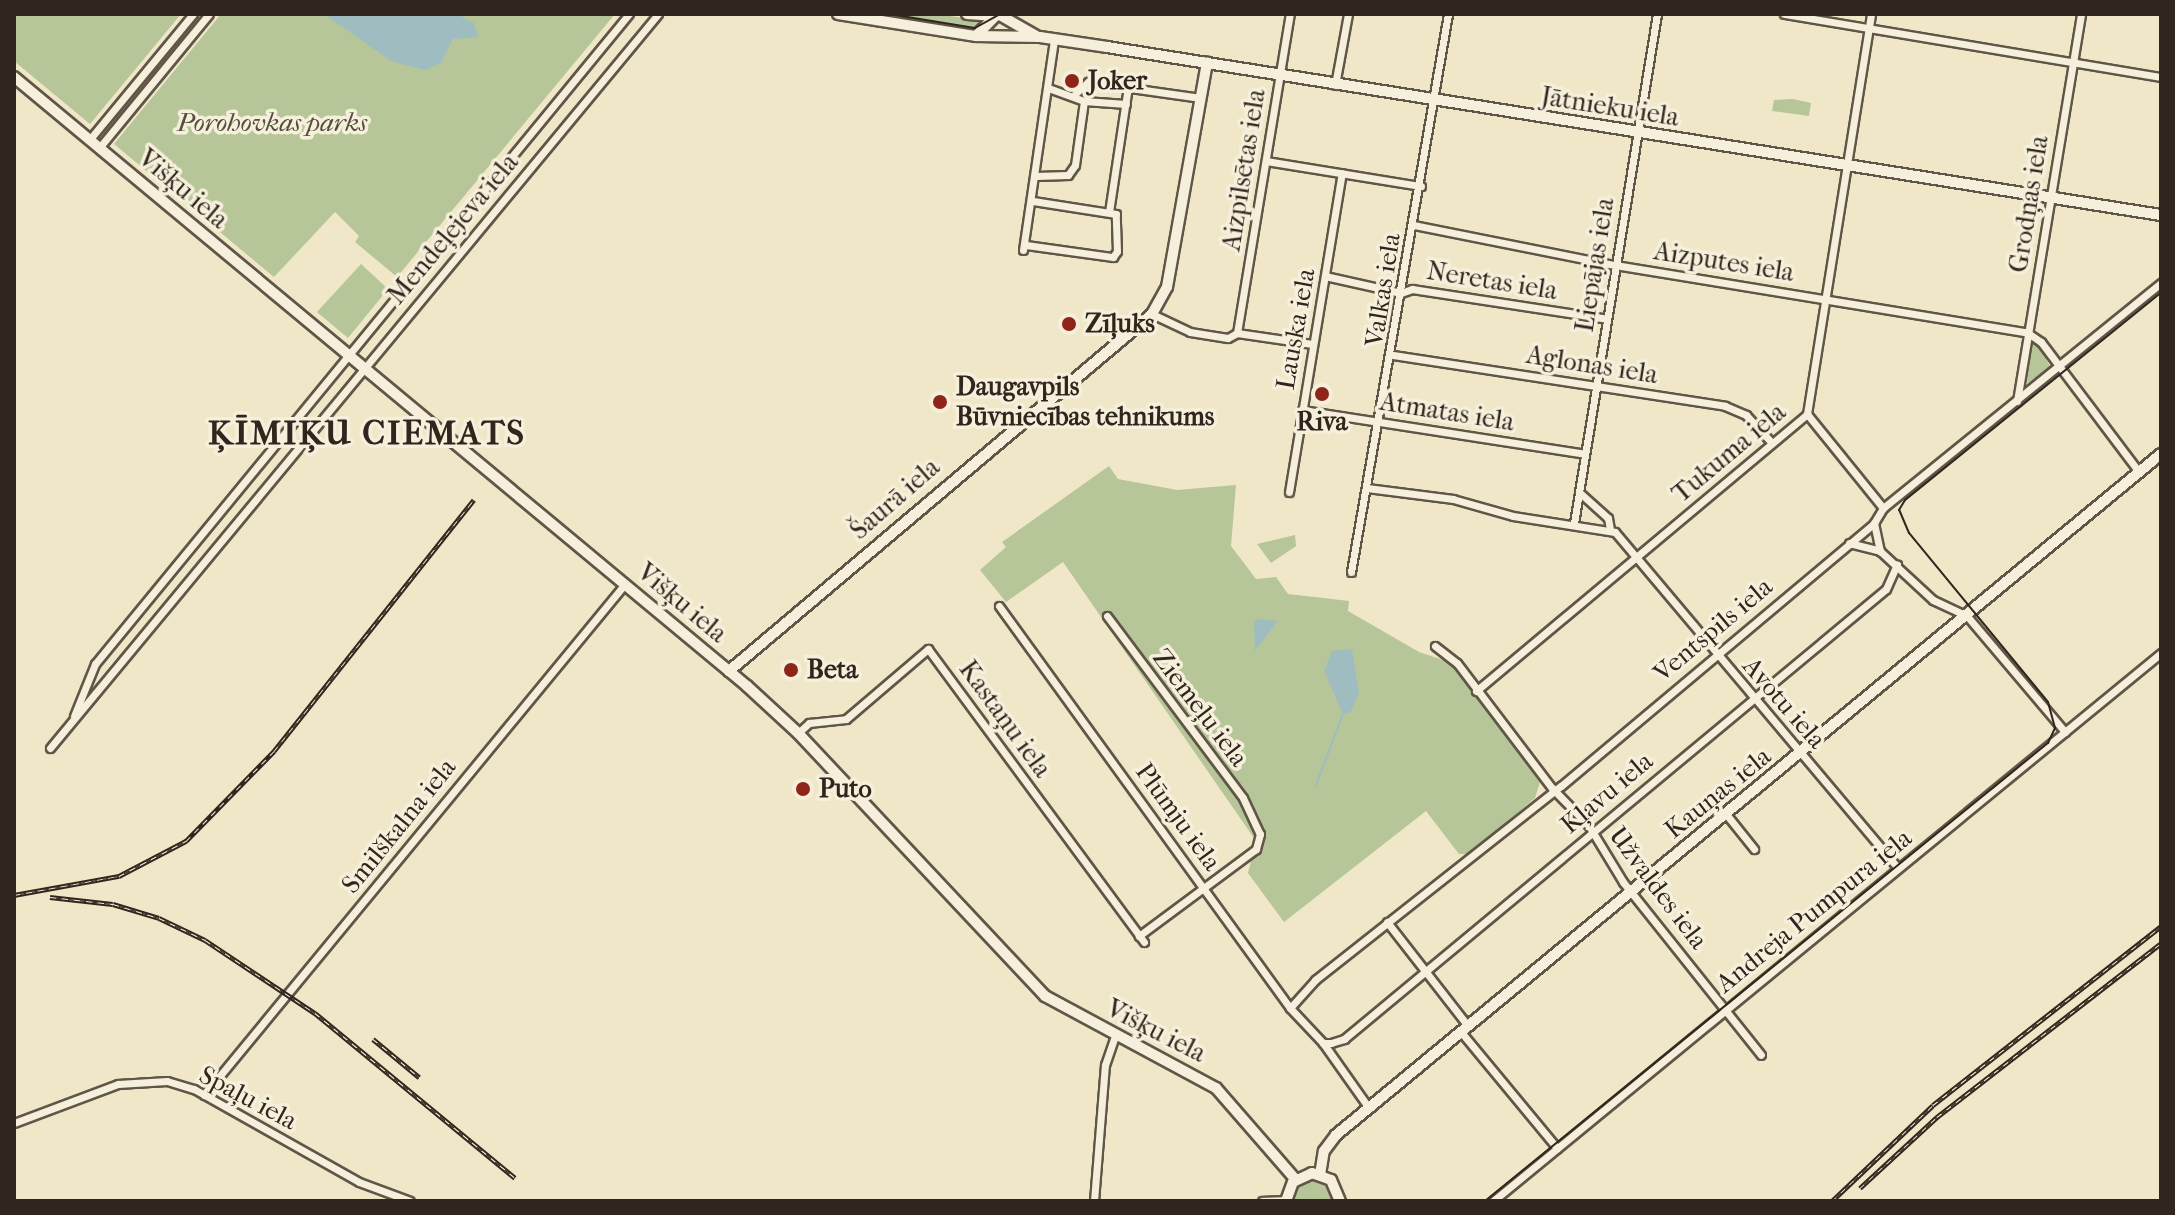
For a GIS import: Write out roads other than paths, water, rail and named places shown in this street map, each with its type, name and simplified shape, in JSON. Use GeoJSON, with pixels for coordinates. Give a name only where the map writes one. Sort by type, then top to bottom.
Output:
{"type":"FeatureCollection","features":[{"type":"Feature","properties":{"kind":"street"},"geometry":{"type":"LineString","coordinates":[[90,139],[193,14]]}},
{"type":"Feature","properties":{"kind":"street"},"geometry":{"type":"LineString","coordinates":[[99,148],[209,14]]}},
{"type":"Feature","properties":{"kind":"street","name":"Mendeļejeva iela"},"geometry":{"type":"LineString","coordinates":[[74,719],[95,664],[629,14]]}},
{"type":"Feature","properties":{"kind":"street","name":"Mendeļejeva iela"},"geometry":{"type":"LineString","coordinates":[[74,719],[658,14]]}},
{"type":"Feature","properties":{"kind":"street","name":"Jātnieku iela"},"geometry":{"type":"LineString","coordinates":[[838,14],[976,36],[1040,37],[1637,135],[2161,215]]}},
{"type":"Feature","properties":{"kind":"street","name":"Jātnieku iela"},"geometry":{"type":"LineString","coordinates":[[967,14],[997,15],[1040,37]]}},
{"type":"Feature","properties":{"kind":"street","name":"Aizpilsētas iela"},"geometry":{"type":"LineString","coordinates":[[1237,333],[1290,14]]}},
{"type":"Feature","properties":{"kind":"street"},"geometry":{"type":"LineString","coordinates":[[1335,85],[1348,14]]}},
{"type":"Feature","properties":{"kind":"street","name":"Valkas iela"},"geometry":{"type":"LineString","coordinates":[[1351,572],[1377,420],[1393,355],[1448,14]]}},
{"type":"Feature","properties":{"kind":"street","name":"Liepājas iela"},"geometry":{"type":"LineString","coordinates":[[1574,523],[1657,14]]}},
{"type":"Feature","properties":{"kind":"street"},"geometry":{"type":"LineString","coordinates":[[1784,14],[2161,77]]}},
{"type":"Feature","properties":{"kind":"street","name":"Tukuma iela"},"geometry":{"type":"LineString","coordinates":[[1476,691],[1807,414],[1871,14]]}},
{"type":"Feature","properties":{"kind":"street","name":"Grodņas iela"},"geometry":{"type":"LineString","coordinates":[[2017,401],[2081,14]]}},
{"type":"Feature","properties":{"kind":"street"},"geometry":{"type":"LineString","coordinates":[[976,36],[997,15]]}},
{"type":"Feature","properties":{"kind":"street"},"geometry":{"type":"LineString","coordinates":[[1033,201],[1109,212],[1120,221],[1113,257],[1025,248],[1054,40]]}},
{"type":"Feature","properties":{"kind":"street","name":"Šaurā iela"},"geometry":{"type":"LineString","coordinates":[[729,671],[1152,314],[1167,287],[1207,63]]}},
{"type":"Feature","properties":{"kind":"street","name":"Višķu iela"},"geometry":{"type":"LineString","coordinates":[[14,77],[729,671],[798,733],[1036,988],[1115,1036],[1216,1088],[1296,1180]]}},
{"type":"Feature","properties":{"kind":"street"},"geometry":{"type":"LineString","coordinates":[[1075,94],[1088,82],[1201,98]]}},
{"type":"Feature","properties":{"kind":"street"},"geometry":{"type":"LineString","coordinates":[[1109,212],[1128,87]]}},
{"type":"Feature","properties":{"kind":"street"},"geometry":{"type":"LineString","coordinates":[[1048,88],[1075,94],[1084,101],[1126,104]]}},
{"type":"Feature","properties":{"kind":"street"},"geometry":{"type":"LineString","coordinates":[[1036,176],[1068,175],[1075,165],[1084,101]]}},
{"type":"Feature","properties":{"kind":"street"},"geometry":{"type":"LineString","coordinates":[[1266,161],[1421,186]]}},
{"type":"Feature","properties":{"kind":"street","name":"Lauska iela"},"geometry":{"type":"LineString","coordinates":[[1289,492],[1342,173]]}},
{"type":"Feature","properties":{"kind":"street","name":"Aizputes iela"},"geometry":{"type":"LineString","coordinates":[[1414,225],[1615,265],[2028,333]]}},
{"type":"Feature","properties":{"kind":"street","name":"Neretas iela"},"geometry":{"type":"LineString","coordinates":[[1325,276],[1401,293],[1412,289],[1607,319]]}},
{"type":"Feature","properties":{"kind":"street","name":"Ventspils iela"},"geometry":{"type":"LineString","coordinates":[[1290,1008],[1315,980],[1874,523],[1883,508],[2161,283]]}},
{"type":"Feature","properties":{"kind":"street"},"geometry":{"type":"LineString","coordinates":[[1152,314],[1190,332],[1228,338],[1237,333],[1312,344]]}},
{"type":"Feature","properties":{"kind":"street"},"geometry":{"type":"LineString","coordinates":[[2028,333],[2041,342],[2057,368],[2139,472]]}},
{"type":"Feature","properties":{"kind":"street","name":"Aglonas iela"},"geometry":{"type":"LineString","coordinates":[[1393,355],[1725,406],[1746,415],[1772,443]]}},
{"type":"Feature","properties":{"kind":"street","name":"Atmatas iela"},"geometry":{"type":"LineString","coordinates":[[1302,410],[1585,454]]}},
{"type":"Feature","properties":{"kind":"street"},"geometry":{"type":"LineString","coordinates":[[1807,414],[1883,508]]}},
{"type":"Feature","properties":{"kind":"street","name":"Kauņas iela"},"geometry":{"type":"LineString","coordinates":[[1320,1175],[1327,1145],[1369,1108],[2161,454]]}},
{"type":"Feature","properties":{"kind":"street"},"geometry":{"type":"LineString","coordinates":[[264,457],[278,469]]}},
{"type":"Feature","properties":{"kind":"street"},"geometry":{"type":"LineString","coordinates":[[1367,488],[1610,529]]}},
{"type":"Feature","properties":{"kind":"street","name":"Avotu iela"},"geometry":{"type":"LineString","coordinates":[[1579,492],[1608,518],[1610,529],[1637,555],[1752,698],[1898,868]]}},
{"type":"Feature","properties":{"kind":"street"},"geometry":{"type":"LineString","coordinates":[[212,520],[227,532]]}},
{"type":"Feature","properties":{"kind":"street"},"geometry":{"type":"LineString","coordinates":[[1874,523],[1880,551]]}},
{"type":"Feature","properties":{"kind":"street"},"geometry":{"type":"LineString","coordinates":[[1849,543],[1880,551],[1933,600],[1967,616],[2065,732]]}},
{"type":"Feature","properties":{"kind":"street","name":"Kļavu iela"},"geometry":{"type":"LineString","coordinates":[[1327,1043],[1344,1039],[1886,589],[1897,564]]}},
{"type":"Feature","properties":{"kind":"street","name":"Smilškalna iela"},"geometry":{"type":"LineString","coordinates":[[204,1095],[625,584]]}},
{"type":"Feature","properties":{"kind":"street","name":"Plūmju iela"},"geometry":{"type":"LineString","coordinates":[[999,606],[1290,1008],[1327,1043],[1369,1108]]}},
{"type":"Feature","properties":{"kind":"street","name":"Ziemeļu iela"},"geometry":{"type":"LineString","coordinates":[[1107,616],[1259,825],[1256,849],[1203,886]]}},
{"type":"Feature","properties":{"kind":"street","name":"Užvaldes iela"},"geometry":{"type":"LineString","coordinates":[[1435,646],[1457,663],[1552,788],[1591,831],[1631,893],[1761,1055]]}},
{"type":"Feature","properties":{"kind":"street","name":"Kastaņu iela"},"geometry":{"type":"LineString","coordinates":[[798,733],[809,723],[846,719],[928,649],[1142,939],[1203,886]]}},
{"type":"Feature","properties":{"kind":"street","name":"Andreja Pumpura iela"},"geometry":{"type":"LineString","coordinates":[[1493,1201],[2161,653]]}},
{"type":"Feature","properties":{"kind":"street"},"geometry":{"type":"LineString","coordinates":[[95,664],[109,676]]}},
{"type":"Feature","properties":{"kind":"street"},"geometry":{"type":"LineString","coordinates":[[50,748],[74,719]]}},
{"type":"Feature","properties":{"kind":"street"},"geometry":{"type":"LineString","coordinates":[[1726,814],[1754,849]]}},
{"type":"Feature","properties":{"kind":"street"},"geometry":{"type":"LineString","coordinates":[[1387,922],[1426,969],[1464,1029],[1557,1148]]}},
{"type":"Feature","properties":{"kind":"street"},"geometry":{"type":"LineString","coordinates":[[1094,1201],[1105,1065],[1115,1036]]}},
{"type":"Feature","properties":{"kind":"street","name":"Spaļu iela"},"geometry":{"type":"LineString","coordinates":[[14,1123],[133,1081],[167,1081],[204,1095],[359,1182],[410,1201]]}},
{"type":"Feature","properties":{"kind":"street"},"geometry":{"type":"LineString","coordinates":[[1262,1201],[1286,1200],[1296,1180],[1320,1175],[1335,1185],[1340,1201]]}},
{"type":"Feature","properties":{"kind":"water"},"geometry":{"type":"Polygon","coordinates":[[[324,14],[457,14],[474,23],[478,37],[453,39],[441,63],[425,70],[391,61],[324,14]]]}},
{"type":"Feature","properties":{"kind":"water"},"geometry":{"type":"Polygon","coordinates":[[[1258,619],[1278,621],[1255,651],[1254,623],[1258,619]]]}},
{"type":"Feature","properties":{"kind":"water"},"geometry":{"type":"Polygon","coordinates":[[[1352,649],[1359,693],[1350,713],[1343,714],[1324,671],[1332,651],[1352,649]]]}},
{"type":"Feature","properties":{"kind":"waterway"},"geometry":{"type":"LineString","coordinates":[[1316,785],[1343,714]]}},
{"type":"Feature","properties":{"kind":"tram line"},"geometry":{"type":"LineString","coordinates":[[889,14],[975,28],[1000,14]]}},
{"type":"Feature","properties":{"kind":"tram line"},"geometry":{"type":"LineString","coordinates":[[1485,1201],[2048,743],[2055,728],[2048,702],[1909,533],[1899,510],[1905,500],[2161,293]]}},
{"type":"Feature","properties":{"kind":"railway"},"geometry":{"type":"LineString","coordinates":[[14,895],[119,876],[186,841],[274,751],[474,500]]}},
{"type":"Feature","properties":{"kind":"railway"},"geometry":{"type":"LineString","coordinates":[[50,897],[113,904],[159,918],[205,940],[315,1013],[515,1178]]}},
{"type":"Feature","properties":{"kind":"railway"},"geometry":{"type":"LineString","coordinates":[[1832,1201],[1933,1105],[2161,926]]}},
{"type":"Feature","properties":{"kind":"railway"},"geometry":{"type":"LineString","coordinates":[[1860,1188],[1937,1117],[2161,943]]}},
{"type":"Feature","properties":{"kind":"railway"},"geometry":{"type":"LineString","coordinates":[[373,1039],[419,1077]]}},
{"type":"Feature","properties":{"kind":"place","name":"Joker"},"geometry":{"type":"Point","coordinates":[1072,81]}},
{"type":"Feature","properties":{"kind":"place","name":"Zīļuks"},"geometry":{"type":"Point","coordinates":[1069,324]}},
{"type":"Feature","properties":{"kind":"place","name":"Riva"},"geometry":{"type":"Point","coordinates":[1322,394]}},
{"type":"Feature","properties":{"kind":"place","name":"Daugavpils Būvniecības tehnikums"},"geometry":{"type":"Point","coordinates":[940,402]}},
{"type":"Feature","properties":{"kind":"place","name":"Beta"},"geometry":{"type":"Point","coordinates":[791,670]}},
{"type":"Feature","properties":{"kind":"place","name":"Puto"},"geometry":{"type":"Point","coordinates":[803,789]}},
{"type":"Feature","properties":{"kind":"district","name":"ĶĪMIĶU CIEMATS"},"geometry":{"type":"Point","coordinates":[367,434]}},
{"type":"Feature","properties":{"kind":"park label","name":"Porohovkas parks"},"geometry":{"type":"Point","coordinates":[272,123]}}]}
